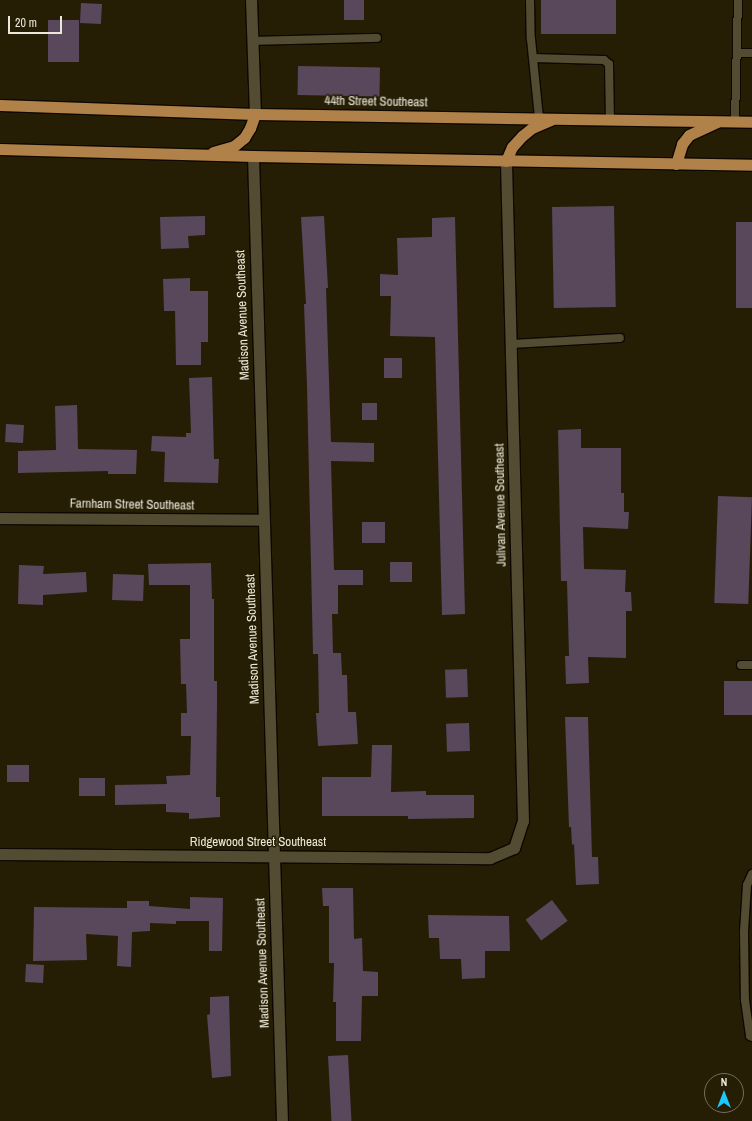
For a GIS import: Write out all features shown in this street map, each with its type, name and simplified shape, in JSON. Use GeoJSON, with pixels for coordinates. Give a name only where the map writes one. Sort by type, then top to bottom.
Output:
{"type":"FeatureCollection","features":[{"type":"Feature","properties":{"kind":"main road","name":"44th Street Southeast"},"geometry":{"type":"LineString","coordinates":[[0,105],[255,114],[752,122]]}},
{"type":"Feature","properties":{"kind":"main road"},"geometry":{"type":"LineString","coordinates":[[201,155],[234,146],[244,138],[250,128],[255,114]]}},
{"type":"Feature","properties":{"kind":"main road"},"geometry":{"type":"LineString","coordinates":[[506,161],[512,147],[522,136],[532,128],[556,119]]}},
{"type":"Feature","properties":{"kind":"main road"},"geometry":{"type":"LineString","coordinates":[[676,164],[682,144],[689,135],[719,121]]}},
{"type":"Feature","properties":{"kind":"main road"},"geometry":{"type":"LineString","coordinates":[[0,149],[201,155],[676,164],[752,164]]}},
{"type":"Feature","properties":{"kind":"street"},"geometry":{"type":"LineString","coordinates":[[251,0],[255,114]]}},
{"type":"Feature","properties":{"kind":"street","name":"Madison Avenue Southeast"},"geometry":{"type":"LineString","coordinates":[[253,156],[282,1121]]}},
{"type":"Feature","properties":{"kind":"street","name":"Julivan Avenue Southeast"},"geometry":{"type":"LineString","coordinates":[[506,161],[522,821],[514,848]]}},
{"type":"Feature","properties":{"kind":"street","name":"Farnham Street Southeast"},"geometry":{"type":"LineString","coordinates":[[0,518],[263,520]]}},
{"type":"Feature","properties":{"kind":"street","name":"Ridgewood Street Southeast"},"geometry":{"type":"LineString","coordinates":[[0,854],[490,858],[514,848]]}},
{"type":"Feature","properties":{"kind":"lane"},"geometry":{"type":"LineString","coordinates":[[530,0],[533,58],[539,118]]}},
{"type":"Feature","properties":{"kind":"lane"},"geometry":{"type":"LineString","coordinates":[[735,121],[738,0]]}},
{"type":"Feature","properties":{"kind":"lane"},"geometry":{"type":"LineString","coordinates":[[252,41],[377,38]]}},
{"type":"Feature","properties":{"kind":"lane"},"geometry":{"type":"LineString","coordinates":[[737,53],[752,53]]}},
{"type":"Feature","properties":{"kind":"lane"},"geometry":{"type":"LineString","coordinates":[[533,58],[604,60],[609,64],[610,119]]}},
{"type":"Feature","properties":{"kind":"lane"},"geometry":{"type":"LineString","coordinates":[[511,344],[620,338]]}},
{"type":"Feature","properties":{"kind":"lane"},"geometry":{"type":"LineString","coordinates":[[741,665],[752,665]]}},
{"type":"Feature","properties":{"kind":"lane"},"geometry":{"type":"LineString","coordinates":[[752,874],[747,885],[744,932],[745,1000],[750,1036],[752,1038]]}},
{"type":"Feature","properties":{"kind":"building"},"geometry":{"type":"Polygon","coordinates":[[[344,0],[364,0],[364,20],[344,20],[344,0]]]}},
{"type":"Feature","properties":{"kind":"building"},"geometry":{"type":"Polygon","coordinates":[[[541,0],[616,0],[616,34],[541,34],[541,0]]]}},
{"type":"Feature","properties":{"kind":"building"},"geometry":{"type":"Polygon","coordinates":[[[81,3],[102,4],[101,24],[80,23],[81,3]]]}},
{"type":"Feature","properties":{"kind":"building"},"geometry":{"type":"Polygon","coordinates":[[[48,20],[79,20],[79,62],[48,62],[48,20]]]}},
{"type":"Feature","properties":{"kind":"building"},"geometry":{"type":"Polygon","coordinates":[[[298,66],[380,67],[379,96],[297,95],[298,66]]]}},
{"type":"Feature","properties":{"kind":"building"},"geometry":{"type":"Polygon","coordinates":[[[614,206],[616,307],[554,308],[552,207],[614,206]]]}},
{"type":"Feature","properties":{"kind":"building"},"geometry":{"type":"Polygon","coordinates":[[[205,216],[205,235],[188,236],[189,248],[161,249],[160,217],[205,216]]]}},
{"type":"Feature","properties":{"kind":"building"},"geometry":{"type":"Polygon","coordinates":[[[324,216],[328,288],[326,288],[331,442],[374,443],[374,462],[331,461],[334,570],[363,570],[363,585],[338,585],[338,614],[332,614],[333,653],[341,653],[342,675],[347,675],[348,712],[356,712],[358,744],[318,746],[316,713],[319,713],[318,654],[313,654],[304,304],[306,304],[301,217],[324,216]]]}},
{"type":"Feature","properties":{"kind":"building"},"geometry":{"type":"Polygon","coordinates":[[[455,217],[465,614],[442,615],[435,337],[390,336],[391,296],[380,296],[380,274],[398,275],[397,238],[432,237],[432,218],[455,217]]]}},
{"type":"Feature","properties":{"kind":"building"},"geometry":{"type":"Polygon","coordinates":[[[736,222],[752,222],[752,308],[736,308],[736,222]]]}},
{"type":"Feature","properties":{"kind":"building"},"geometry":{"type":"Polygon","coordinates":[[[190,278],[190,291],[208,291],[208,342],[201,342],[201,365],[176,365],[175,311],[164,311],[163,279],[190,278]]]}},
{"type":"Feature","properties":{"kind":"building"},"geometry":{"type":"Polygon","coordinates":[[[384,358],[402,358],[402,378],[384,378],[384,358]]]}},
{"type":"Feature","properties":{"kind":"building"},"geometry":{"type":"Polygon","coordinates":[[[212,377],[214,459],[219,459],[218,483],[164,482],[165,452],[151,451],[152,436],[186,437],[186,433],[191,433],[189,378],[212,377]]]}},
{"type":"Feature","properties":{"kind":"building"},"geometry":{"type":"Polygon","coordinates":[[[362,403],[377,403],[377,420],[362,420],[362,403]]]}},
{"type":"Feature","properties":{"kind":"building"},"geometry":{"type":"Polygon","coordinates":[[[77,405],[78,449],[137,450],[136,474],[108,474],[108,471],[18,473],[18,451],[56,450],[55,406],[77,405]]]}},
{"type":"Feature","properties":{"kind":"building"},"geometry":{"type":"Polygon","coordinates":[[[6,424],[24,425],[23,443],[5,442],[6,424]]]}},
{"type":"Feature","properties":{"kind":"building"},"geometry":{"type":"Polygon","coordinates":[[[581,429],[581,448],[621,448],[621,493],[624,493],[624,512],[629,512],[628,529],[583,527],[584,569],[626,570],[625,592],[631,592],[632,611],[626,611],[626,658],[588,657],[589,683],[566,684],[565,656],[569,656],[567,581],[561,581],[558,430],[581,429]]]}},
{"type":"Feature","properties":{"kind":"building"},"geometry":{"type":"Polygon","coordinates":[[[718,496],[752,497],[748,604],[714,603],[718,496]]]}},
{"type":"Feature","properties":{"kind":"building"},"geometry":{"type":"Polygon","coordinates":[[[362,522],[385,522],[385,543],[362,543],[362,522]]]}},
{"type":"Feature","properties":{"kind":"building"},"geometry":{"type":"Polygon","coordinates":[[[390,562],[412,562],[412,582],[390,582],[390,562]]]}},
{"type":"Feature","properties":{"kind":"building"},"geometry":{"type":"Polygon","coordinates":[[[211,563],[212,599],[214,599],[214,681],[217,681],[216,797],[220,797],[220,817],[189,819],[189,813],[166,812],[166,804],[115,805],[115,785],[167,784],[166,776],[190,775],[191,736],[181,736],[181,713],[187,713],[186,684],[181,684],[180,639],[190,639],[190,585],[149,585],[148,564],[211,563]]]}},
{"type":"Feature","properties":{"kind":"building"},"geometry":{"type":"Polygon","coordinates":[[[19,565],[44,566],[43,574],[86,572],[87,592],[43,595],[43,605],[18,604],[19,565]]]}},
{"type":"Feature","properties":{"kind":"building"},"geometry":{"type":"Polygon","coordinates":[[[113,574],[144,575],[143,601],[112,600],[113,574]]]}},
{"type":"Feature","properties":{"kind":"building"},"geometry":{"type":"Polygon","coordinates":[[[467,669],[468,697],[446,698],[445,670],[467,669]]]}},
{"type":"Feature","properties":{"kind":"building"},"geometry":{"type":"Polygon","coordinates":[[[724,681],[752,681],[752,715],[724,715],[724,681]]]}},
{"type":"Feature","properties":{"kind":"building"},"geometry":{"type":"Polygon","coordinates":[[[565,717],[588,717],[592,857],[598,857],[599,884],[576,885],[574,844],[572,845],[571,827],[569,827],[565,717]]]}},
{"type":"Feature","properties":{"kind":"building"},"geometry":{"type":"Polygon","coordinates":[[[469,723],[470,751],[447,752],[446,724],[469,723]]]}},
{"type":"Feature","properties":{"kind":"building"},"geometry":{"type":"Polygon","coordinates":[[[372,745],[392,745],[391,792],[426,791],[426,795],[474,795],[474,818],[408,819],[408,816],[322,816],[322,777],[371,777],[372,745]]]}},
{"type":"Feature","properties":{"kind":"building"},"geometry":{"type":"Polygon","coordinates":[[[7,765],[29,765],[29,782],[7,782],[7,765]]]}},
{"type":"Feature","properties":{"kind":"building"},"geometry":{"type":"Polygon","coordinates":[[[79,778],[105,778],[105,796],[79,796],[79,778]]]}},
{"type":"Feature","properties":{"kind":"building"},"geometry":{"type":"Polygon","coordinates":[[[322,888],[353,888],[354,939],[362,938],[363,971],[378,972],[378,996],[362,996],[361,1041],[336,1041],[336,1002],[333,1002],[334,963],[329,963],[329,906],[323,906],[322,888]]]}},
{"type":"Feature","properties":{"kind":"building"},"geometry":{"type":"Polygon","coordinates":[[[190,897],[223,898],[222,951],[209,951],[209,921],[176,921],[176,924],[150,923],[150,931],[132,932],[131,967],[117,966],[118,936],[86,934],[87,960],[33,961],[34,907],[127,908],[127,901],[149,901],[149,906],[190,909],[190,897]]]}},
{"type":"Feature","properties":{"kind":"building"},"geometry":{"type":"Polygon","coordinates":[[[552,900],[568,921],[541,941],[526,920],[552,900]]]}},
{"type":"Feature","properties":{"kind":"building"},"geometry":{"type":"Polygon","coordinates":[[[428,915],[509,916],[510,951],[485,951],[485,978],[462,979],[461,959],[440,959],[439,938],[429,938],[428,915]]]}},
{"type":"Feature","properties":{"kind":"building"},"geometry":{"type":"Polygon","coordinates":[[[26,964],[44,965],[43,983],[25,982],[26,964]]]}},
{"type":"Feature","properties":{"kind":"building"},"geometry":{"type":"Polygon","coordinates":[[[229,996],[231,1076],[212,1078],[207,1015],[210,1014],[210,997],[229,996]]]}},
{"type":"Feature","properties":{"kind":"building"},"geometry":{"type":"Polygon","coordinates":[[[348,1055],[351,1121],[331,1121],[328,1056],[348,1055]]]}}]}
